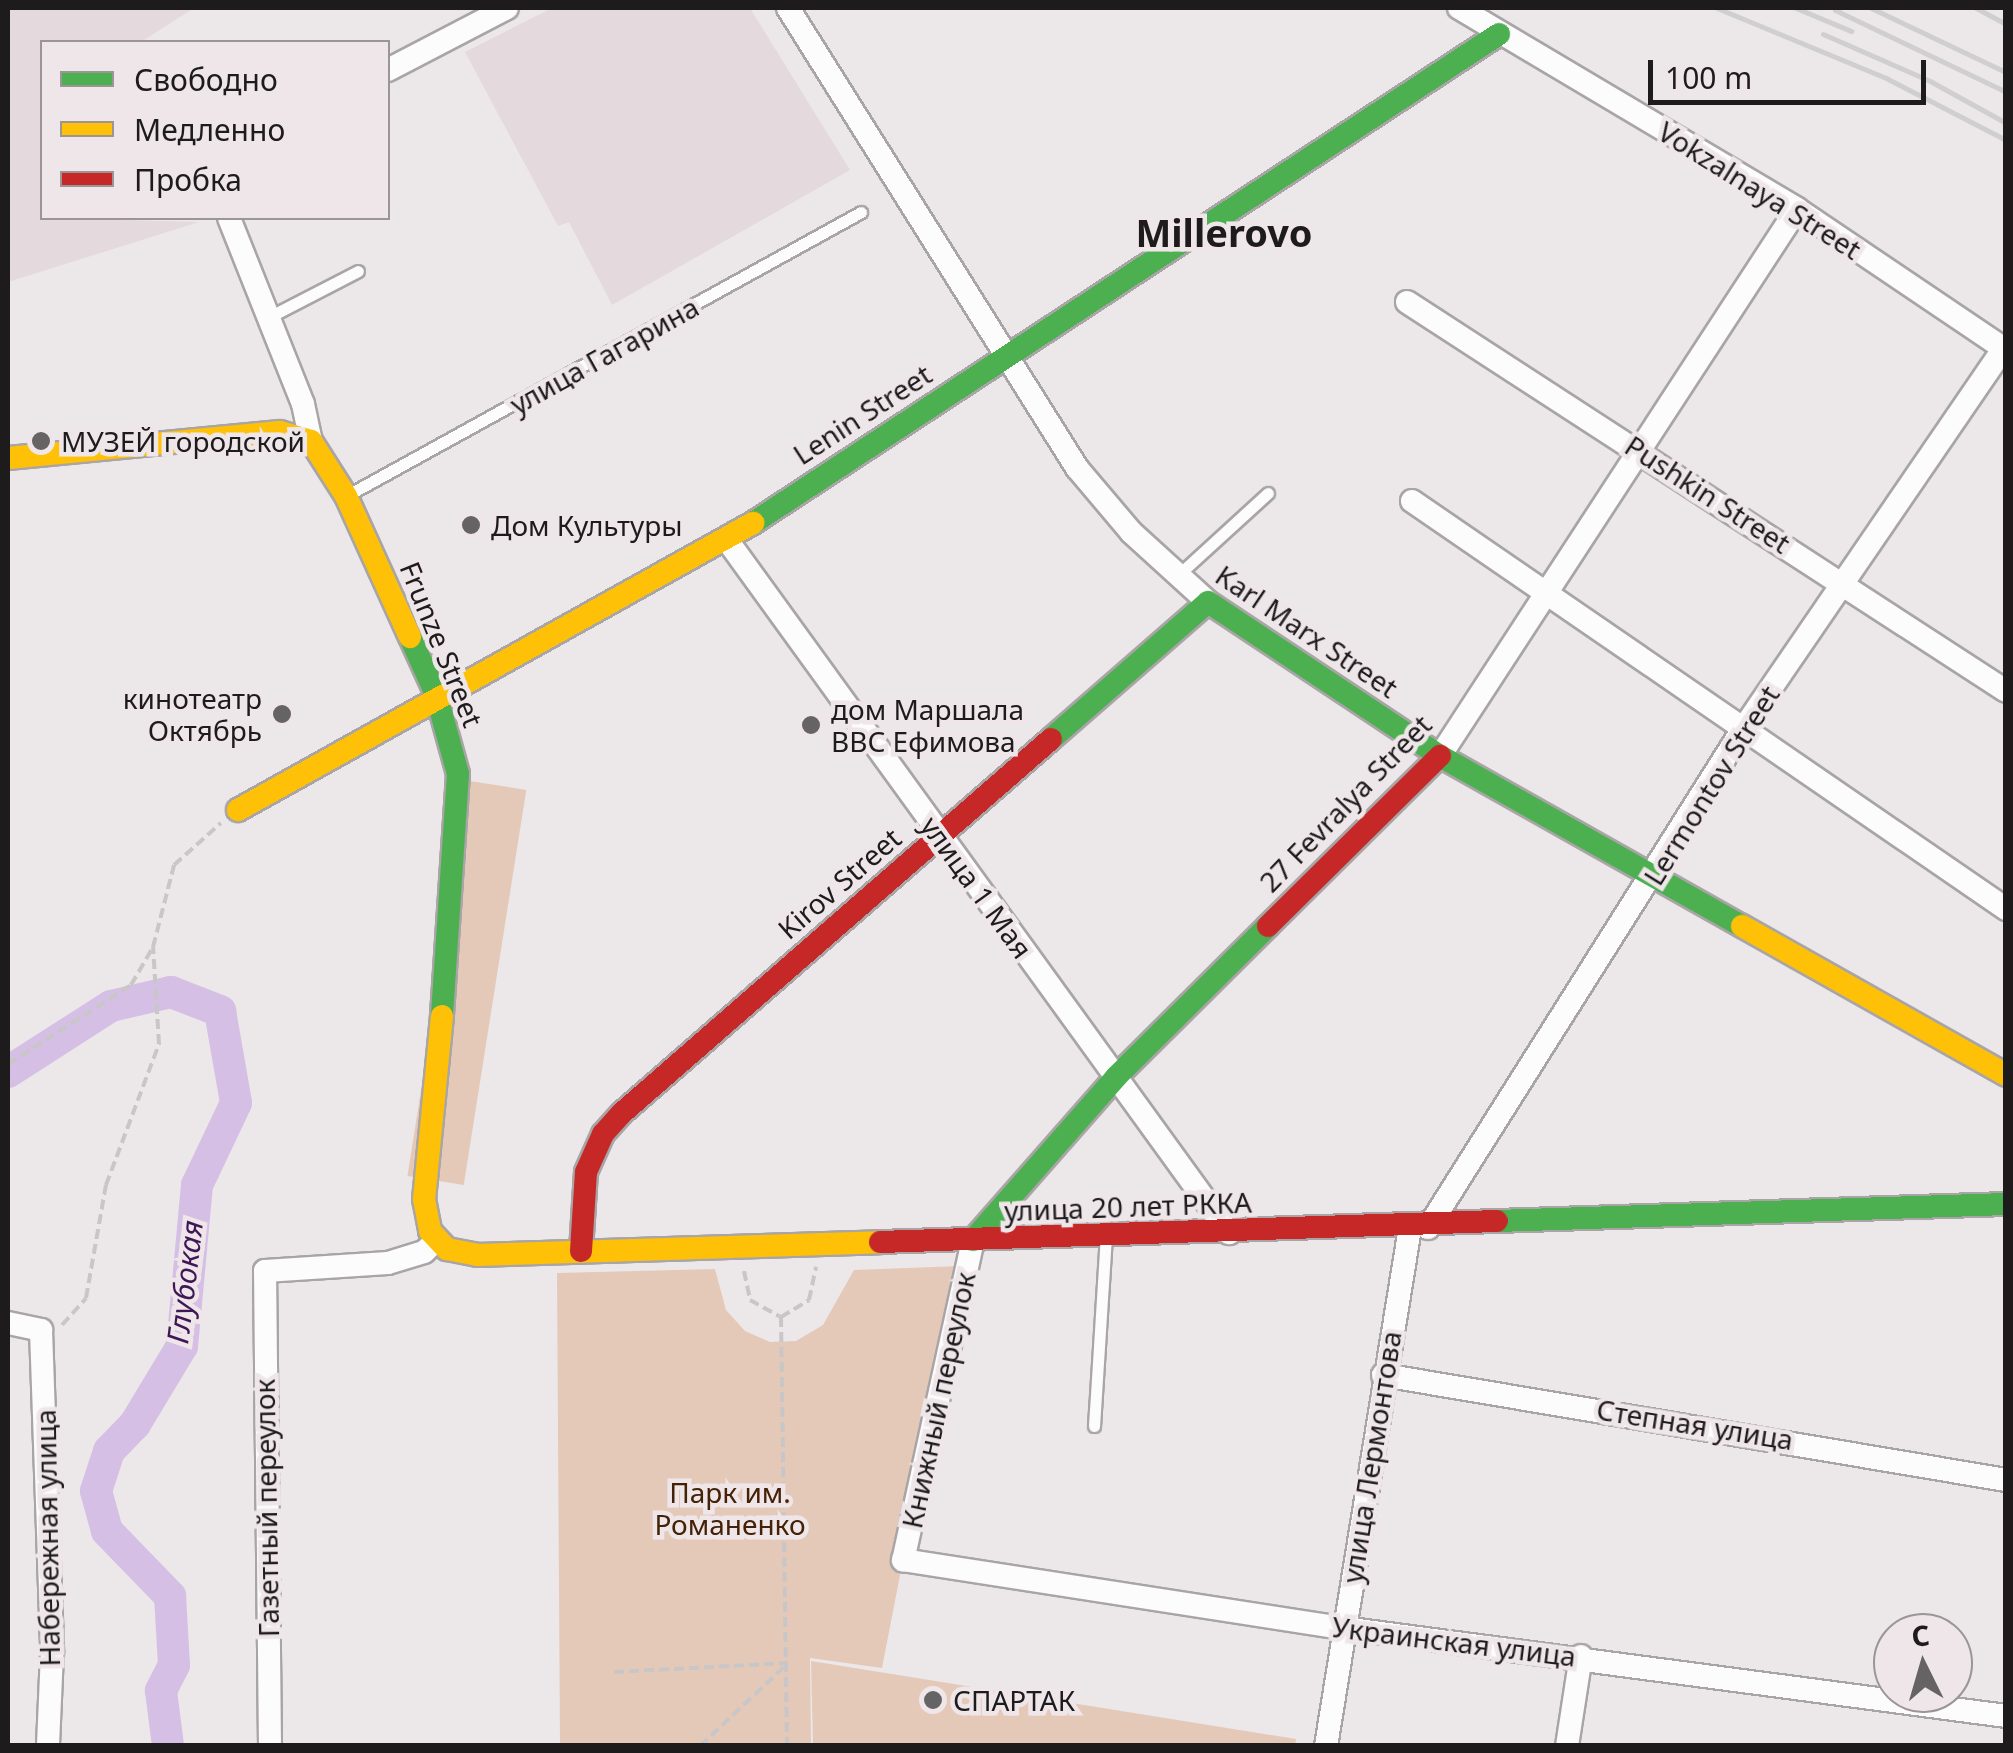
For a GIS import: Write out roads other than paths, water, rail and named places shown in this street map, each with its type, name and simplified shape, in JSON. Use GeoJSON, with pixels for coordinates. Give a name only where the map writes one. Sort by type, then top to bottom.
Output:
{"type":"FeatureCollection","features":[{"type":"Feature","properties":{"kind":"street"},"geometry":{"type":"LineString","coordinates":[[390,69],[508,8]]}},
{"type":"Feature","properties":{"kind":"street","name":"Karl Marx Street"},"geometry":{"type":"LineString","coordinates":[[788,8],[1077,468],[1178,576],[1208,602],[1440,756],[2006,1075]]}},
{"type":"Feature","properties":{"kind":"street","name":"Vokzalnaya Street"},"geometry":{"type":"LineString","coordinates":[[1459,8],[1798,209],[2004,349]]}},
{"type":"Feature","properties":{"kind":"street","name":"Lenin Street"},"geometry":{"type":"LineString","coordinates":[[238,810],[436,694],[726,540],[1499,34]]}},
{"type":"Feature","properties":{"kind":"street","name":"27 Fevralya Street"},"geometry":{"type":"LineString","coordinates":[[973,1240],[1116,1077],[1440,756],[1550,595],[1798,209]]}},
{"type":"Feature","properties":{"kind":"street","name":"Frunze Street"},"geometry":{"type":"LineString","coordinates":[[230,220],[311,441],[346,496],[436,694],[453,748],[460,806],[424,1199],[436,1240]]}},
{"type":"Feature","properties":{"kind":"street","name":"Pushkin Street"},"geometry":{"type":"LineString","coordinates":[[1407,302],[1844,582],[2006,691]]}},
{"type":"Feature","properties":{"kind":"street","name":"Lermontov Street"},"geometry":{"type":"LineString","coordinates":[[1419,1228],[1654,876],[1743,728],[2004,349]]}},
{"type":"Feature","properties":{"kind":"street"},"geometry":{"type":"LineString","coordinates":[[8,458],[257,432],[311,441]]}},
{"type":"Feature","properties":{"kind":"street"},"geometry":{"type":"LineString","coordinates":[[1412,500],[2006,910]]}},
{"type":"Feature","properties":{"kind":"street","name":"улица 1 Мая"},"geometry":{"type":"LineString","coordinates":[[726,540],[1229,1233]]}},
{"type":"Feature","properties":{"kind":"street","name":"Kirov Street"},"geometry":{"type":"LineString","coordinates":[[582,1252],[586,1172],[603,1134],[1208,602]]}},
{"type":"Feature","properties":{"kind":"street","name":"улица 20 лет РККА"},"geometry":{"type":"LineString","coordinates":[[436,1240],[477,1255],[1419,1228],[2006,1204]]}},
{"type":"Feature","properties":{"kind":"street","name":"улица Лермонтова"},"geometry":{"type":"LineString","coordinates":[[1326,1746],[1383,1375],[1419,1228]]}},
{"type":"Feature","properties":{"kind":"street","name":"Газетный переулок"},"geometry":{"type":"LineString","coordinates":[[270,1746],[265,1271],[388,1264],[424,1252],[436,1240]]}},
{"type":"Feature","properties":{"kind":"street","name":"Книжный переулок"},"geometry":{"type":"LineString","coordinates":[[903,1560],[973,1240]]}},
{"type":"Feature","properties":{"kind":"street","name":"Набережная улица"},"geometry":{"type":"LineString","coordinates":[[8,1323],[41,1330],[52,1653],[48,1746]]}},
{"type":"Feature","properties":{"kind":"street","name":"Степная улица"},"geometry":{"type":"LineString","coordinates":[[1383,1375],[2006,1480]]}},
{"type":"Feature","properties":{"kind":"street","name":"Украинская улица"},"geometry":{"type":"LineString","coordinates":[[903,1560],[1342,1628],[1581,1656],[2006,1716]]}},
{"type":"Feature","properties":{"kind":"street"},"geometry":{"type":"LineString","coordinates":[[1567,1746],[1581,1656]]}},
{"type":"Feature","properties":{"kind":"lane","name":"улица Гагарина"},"geometry":{"type":"LineString","coordinates":[[346,496],[862,212]]}},
{"type":"Feature","properties":{"kind":"lane"},"geometry":{"type":"LineString","coordinates":[[268,317],[358,271]]}},
{"type":"Feature","properties":{"kind":"lane"},"geometry":{"type":"LineString","coordinates":[[1178,576],[1268,492]]}},
{"type":"Feature","properties":{"kind":"lane"},"geometry":{"type":"LineString","coordinates":[[1094,1426],[1106,1237]]}},
{"type":"Feature","properties":{"kind":"waterway","name":"Глубокая"},"geometry":{"type":"LineString","coordinates":[[8,1072],[111,1006],[171,992],[220,1011],[236,1103],[197,1185],[182,1346],[135,1424],[109,1451],[96,1491],[107,1531],[170,1596],[174,1665],[161,1691],[168,1746]]}},
{"type":"Feature","properties":{"kind":"railway"},"geometry":{"type":"LineString","coordinates":[[1717,8],[1886,78],[2006,140]]}},
{"type":"Feature","properties":{"kind":"railway"},"geometry":{"type":"LineString","coordinates":[[1796,8],[1851,31]]}},
{"type":"Feature","properties":{"kind":"railway"},"geometry":{"type":"LineString","coordinates":[[1871,8],[2006,72]]}},
{"type":"Feature","properties":{"kind":"railway"},"geometry":{"type":"LineString","coordinates":[[1976,8],[2006,24]]}},
{"type":"Feature","properties":{"kind":"railway"},"geometry":{"type":"LineString","coordinates":[[1835,10],[2006,92]]}},
{"type":"Feature","properties":{"kind":"railway"},"geometry":{"type":"LineString","coordinates":[[1823,34],[1930,81],[2006,123]]}},
{"type":"Feature","properties":{"kind":"place","name":"МУЗЕЙ городской"},"geometry":{"type":"Point","coordinates":[41,441]}},
{"type":"Feature","properties":{"kind":"place","name":"Дом Культуры"},"geometry":{"type":"Point","coordinates":[471,525]}},
{"type":"Feature","properties":{"kind":"place","name":"кинотеатр Октябрь"},"geometry":{"type":"Point","coordinates":[282,714]}},
{"type":"Feature","properties":{"kind":"place","name":"дом Маршала ВВС Ефимова"},"geometry":{"type":"Point","coordinates":[811,725]}},
{"type":"Feature","properties":{"kind":"place","name":"СПАРТАК"},"geometry":{"type":"Point","coordinates":[933,1700]}},
{"type":"Feature","properties":{"kind":"district","name":"Millerovo"},"geometry":{"type":"Point","coordinates":[1224,233]}},
{"type":"Feature","properties":{"kind":"park label","name":"Парк им. Романенко"},"geometry":{"type":"Point","coordinates":[730,1508]}}]}
